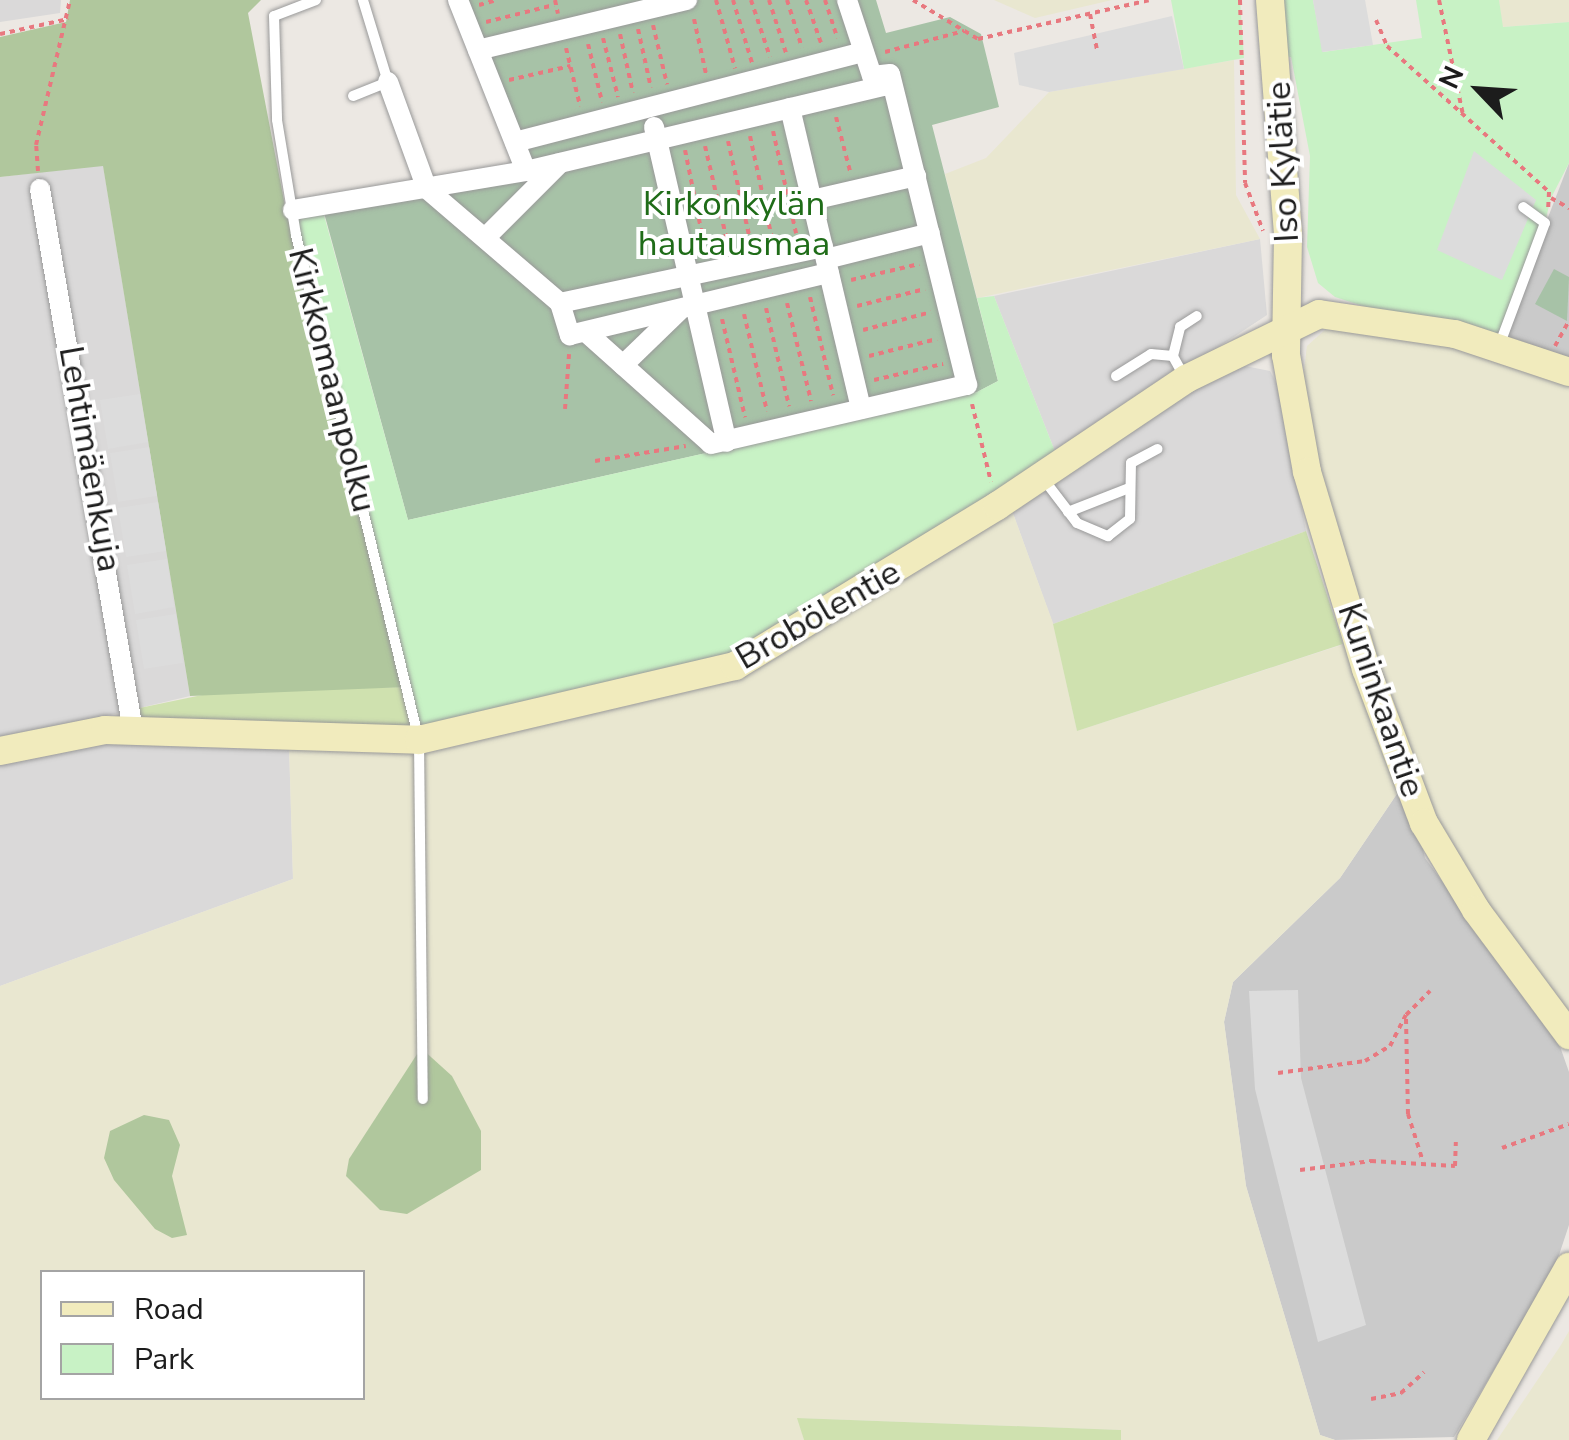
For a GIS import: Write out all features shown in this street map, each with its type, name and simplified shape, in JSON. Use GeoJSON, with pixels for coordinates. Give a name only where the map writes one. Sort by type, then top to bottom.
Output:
{"type":"FeatureCollection","features":[{"type":"Feature","properties":{"kind":"street"},"geometry":{"type":"LineString","coordinates":[[458,0],[526,171]]}},
{"type":"Feature","properties":{"kind":"street"},"geometry":{"type":"LineString","coordinates":[[478,50],[689,0]]}},
{"type":"Feature","properties":{"kind":"street"},"geometry":{"type":"LineString","coordinates":[[847,0],[872,76],[890,74]]}},
{"type":"Feature","properties":{"kind":"street","name":"Iso Kylätie"},"geometry":{"type":"LineString","coordinates":[[1270,0],[1282,102],[1287,324]]}},
{"type":"Feature","properties":{"kind":"street"},"geometry":{"type":"LineString","coordinates":[[515,142],[864,52]]}},
{"type":"Feature","properties":{"kind":"street"},"geometry":{"type":"LineString","coordinates":[[294,210],[526,171],[884,86],[890,74]]}},
{"type":"Feature","properties":{"kind":"street"},"geometry":{"type":"LineString","coordinates":[[718,443],[967,386],[890,74]]}},
{"type":"Feature","properties":{"kind":"street"},"geometry":{"type":"LineString","coordinates":[[388,82],[427,190],[487,236],[560,303],[578,334],[623,365],[718,443]]}},
{"type":"Feature","properties":{"kind":"street"},"geometry":{"type":"LineString","coordinates":[[790,108],[861,409]]}},
{"type":"Feature","properties":{"kind":"street"},"geometry":{"type":"LineString","coordinates":[[647,110],[699,276],[689,307],[718,443]]}},
{"type":"Feature","properties":{"kind":"street"},"geometry":{"type":"LineString","coordinates":[[487,236],[562,162]]}},
{"type":"Feature","properties":{"kind":"street"},"geometry":{"type":"LineString","coordinates":[[812,200],[916,176]]}},
{"type":"Feature","properties":{"kind":"street","name":"Lehtimäenkuja"},"geometry":{"type":"LineString","coordinates":[[40,189],[132,730]]}},
{"type":"Feature","properties":{"kind":"street"},"geometry":{"type":"LineString","coordinates":[[578,334],[806,278],[827,266],[930,233]]}},
{"type":"Feature","properties":{"kind":"street"},"geometry":{"type":"LineString","coordinates":[[560,303],[800,253],[827,266]]}},
{"type":"Feature","properties":{"kind":"street"},"geometry":{"type":"LineString","coordinates":[[623,365],[689,307]]}},
{"type":"Feature","properties":{"kind":"street","name":"Brobölentie"},"geometry":{"type":"LineString","coordinates":[[0,750],[54,737],[132,730],[420,740],[734,666],[997,506],[1179,368],[1287,324],[1336,312],[1498,347],[1569,372]]}},
{"type":"Feature","properties":{"kind":"street","name":"Kuninkaantie"},"geometry":{"type":"LineString","coordinates":[[1287,324],[1307,472],[1366,669],[1424,823],[1476,910],[1569,1036]]}},
{"type":"Feature","properties":{"kind":"street"},"geometry":{"type":"LineString","coordinates":[[1471,1440],[1569,1266]]}},
{"type":"Feature","properties":{"kind":"lane","name":"Kirkkomaanpolku"},"geometry":{"type":"LineString","coordinates":[[316,0],[274,16],[274,89],[294,210],[420,740],[423,1099]]}},
{"type":"Feature","properties":{"kind":"lane"},"geometry":{"type":"LineString","coordinates":[[353,96],[388,82],[363,0]]}},
{"type":"Feature","properties":{"kind":"lane"},"geometry":{"type":"LineString","coordinates":[[1498,347],[1545,223],[1523,207]]}},
{"type":"Feature","properties":{"kind":"lane"},"geometry":{"type":"LineString","coordinates":[[1116,376],[1150,354],[1179,368],[1180,327],[1197,316]]}},
{"type":"Feature","properties":{"kind":"lane"},"geometry":{"type":"LineString","coordinates":[[1041,476],[1068,512],[1097,535],[1117,533],[1130,519],[1131,464],[1157,449]]}},
{"type":"Feature","properties":{"kind":"lane"},"geometry":{"type":"LineString","coordinates":[[1068,512],[1129,488]]}},
{"type":"Feature","properties":{"kind":"path"},"geometry":{"type":"LineString","coordinates":[[40,189],[36,145],[69,18],[70,0]]}},
{"type":"Feature","properties":{"kind":"path"},"geometry":{"type":"LineString","coordinates":[[480,4],[497,0]]}},
{"type":"Feature","properties":{"kind":"path"},"geometry":{"type":"LineString","coordinates":[[689,0],[710,93]]}},
{"type":"Feature","properties":{"kind":"path"},"geometry":{"type":"LineString","coordinates":[[716,0],[792,71]]}},
{"type":"Feature","properties":{"kind":"path"},"geometry":{"type":"LineString","coordinates":[[733,0],[792,71]]}},
{"type":"Feature","properties":{"kind":"path"},"geometry":{"type":"LineString","coordinates":[[752,0],[792,71]]}},
{"type":"Feature","properties":{"kind":"path"},"geometry":{"type":"LineString","coordinates":[[769,0],[792,71]]}},
{"type":"Feature","properties":{"kind":"path"},"geometry":{"type":"LineString","coordinates":[[787,0],[792,71]]}},
{"type":"Feature","properties":{"kind":"path"},"geometry":{"type":"LineString","coordinates":[[792,71],[806,0]]}},
{"type":"Feature","properties":{"kind":"path"},"geometry":{"type":"LineString","coordinates":[[792,71],[825,0]]}},
{"type":"Feature","properties":{"kind":"path"},"geometry":{"type":"LineString","coordinates":[[912,0],[978,40],[1149,0]]}},
{"type":"Feature","properties":{"kind":"path","name":"Iso Kylätie"},"geometry":{"type":"LineString","coordinates":[[1240,0],[1245,183],[1266,234]]}},
{"type":"Feature","properties":{"kind":"path"},"geometry":{"type":"LineString","coordinates":[[1439,0],[1463,115]]}},
{"type":"Feature","properties":{"kind":"path"},"geometry":{"type":"LineString","coordinates":[[486,22],[556,5]]}},
{"type":"Feature","properties":{"kind":"path"},"geometry":{"type":"LineString","coordinates":[[1090,14],[1097,50]]}},
{"type":"Feature","properties":{"kind":"path"},"geometry":{"type":"LineString","coordinates":[[0,34],[69,18]]}},
{"type":"Feature","properties":{"kind":"path"},"geometry":{"type":"LineString","coordinates":[[602,102],[616,18]]}},
{"type":"Feature","properties":{"kind":"path"},"geometry":{"type":"LineString","coordinates":[[616,18],[647,110]]}},
{"type":"Feature","properties":{"kind":"path"},"geometry":{"type":"LineString","coordinates":[[616,18],[647,110]]}},
{"type":"Feature","properties":{"kind":"path"},"geometry":{"type":"LineString","coordinates":[[616,18],[647,110]]}},
{"type":"Feature","properties":{"kind":"path"},"geometry":{"type":"LineString","coordinates":[[616,18],[647,110]]}},
{"type":"Feature","properties":{"kind":"path"},"geometry":{"type":"LineString","coordinates":[[1376,20],[1387,46],[1550,198],[1569,208]]}},
{"type":"Feature","properties":{"kind":"path"},"geometry":{"type":"LineString","coordinates":[[562,31],[584,126]]}},
{"type":"Feature","properties":{"kind":"path"},"geometry":{"type":"LineString","coordinates":[[890,74],[884,49],[964,31]]}},
{"type":"Feature","properties":{"kind":"path"},"geometry":{"type":"LineString","coordinates":[[509,80],[570,66]]}},
{"type":"Feature","properties":{"kind":"path"},"geometry":{"type":"LineString","coordinates":[[832,98],[854,190]]}},
{"type":"Feature","properties":{"kind":"path"},"geometry":{"type":"LineString","coordinates":[[768,112],[800,253]]}},
{"type":"Feature","properties":{"kind":"path"},"geometry":{"type":"LineString","coordinates":[[746,118],[765,261]]}},
{"type":"Feature","properties":{"kind":"path"},"geometry":{"type":"LineString","coordinates":[[724,123],[765,261]]}},
{"type":"Feature","properties":{"kind":"path"},"geometry":{"type":"LineString","coordinates":[[691,130],[733,268]]}},
{"type":"Feature","properties":{"kind":"path"},"geometry":{"type":"LineString","coordinates":[[691,130],[699,276]]}},
{"type":"Feature","properties":{"kind":"path"},"geometry":{"type":"LineString","coordinates":[[1245,183],[1264,181]]}},
{"type":"Feature","properties":{"kind":"path"},"geometry":{"type":"LineString","coordinates":[[1545,223],[1550,198]]}},
{"type":"Feature","properties":{"kind":"path"},"geometry":{"type":"LineString","coordinates":[[827,266],[936,260]]}},
{"type":"Feature","properties":{"kind":"path"},"geometry":{"type":"LineString","coordinates":[[806,278],[838,414]]}},
{"type":"Feature","properties":{"kind":"path"},"geometry":{"type":"LineString","coordinates":[[782,284],[816,420]]}},
{"type":"Feature","properties":{"kind":"path"},"geometry":{"type":"LineString","coordinates":[[838,310],[943,285]]}},
{"type":"Feature","properties":{"kind":"path"},"geometry":{"type":"LineString","coordinates":[[761,289],[793,425]]}},
{"type":"Feature","properties":{"kind":"path"},"geometry":{"type":"LineString","coordinates":[[739,294],[772,430]]}},
{"type":"Feature","properties":{"kind":"path"},"geometry":{"type":"LineString","coordinates":[[717,300],[750,436]]}},
{"type":"Feature","properties":{"kind":"path"},"geometry":{"type":"LineString","coordinates":[[844,335],[948,308]]}},
{"type":"Feature","properties":{"kind":"path"},"geometry":{"type":"LineString","coordinates":[[565,409],[578,334]]}},
{"type":"Feature","properties":{"kind":"path"},"geometry":{"type":"LineString","coordinates":[[850,360],[955,335]]}},
{"type":"Feature","properties":{"kind":"path"},"geometry":{"type":"LineString","coordinates":[[855,384],[961,360]]}},
{"type":"Feature","properties":{"kind":"path"},"geometry":{"type":"LineString","coordinates":[[967,386],[997,506]]}},
{"type":"Feature","properties":{"kind":"path"},"geometry":{"type":"LineString","coordinates":[[594,461],[718,443]]}},
{"type":"Feature","properties":{"kind":"path"},"geometry":{"type":"LineString","coordinates":[[1278,1072],[1366,1061],[1390,1046],[1406,1015],[1430,991]]}},
{"type":"Feature","properties":{"kind":"path"},"geometry":{"type":"LineString","coordinates":[[1406,1015],[1404,1084],[1423,1162]]}},
{"type":"Feature","properties":{"kind":"path"},"geometry":{"type":"LineString","coordinates":[[1502,1148],[1569,1124]]}},
{"type":"Feature","properties":{"kind":"path"},"geometry":{"type":"LineString","coordinates":[[1300,1170],[1423,1162],[1455,1166],[1456,1142]]}},
{"type":"Feature","properties":{"kind":"path"},"geometry":{"type":"LineString","coordinates":[[1371,1399],[1401,1393],[1424,1372]]}},
{"type":"Feature","properties":{"kind":"shaded area"},"geometry":{"type":"Polygon","coordinates":[[[0,0],[61,0],[60,13],[0,22],[0,0]]]}},
{"type":"Feature","properties":{"kind":"shaded area"},"geometry":{"type":"Polygon","coordinates":[[[994,0],[1112,0],[1035,18],[994,0]]]}},
{"type":"Feature","properties":{"kind":"shaded area"},"geometry":{"type":"Polygon","coordinates":[[[1313,0],[1365,0],[1373,45],[1322,52],[1313,0]]]}},
{"type":"Feature","properties":{"kind":"shaded area"},"geometry":{"type":"Polygon","coordinates":[[[1499,0],[1569,0],[1569,22],[1502,27],[1499,0]]]}},
{"type":"Feature","properties":{"kind":"shaded area"},"geometry":{"type":"Polygon","coordinates":[[[1172,16],[1184,69],[1049,92],[1019,85],[1014,53],[1172,16]]]}},
{"type":"Feature","properties":{"kind":"shaded area"},"geometry":{"type":"Polygon","coordinates":[[[1234,60],[1236,195],[1260,239],[977,298],[945,174],[986,158],[1049,92],[1234,60]]]}},
{"type":"Feature","properties":{"kind":"shaded area"},"geometry":{"type":"Polygon","coordinates":[[[1474,151],[1536,200],[1502,280],[1437,250],[1474,151]]]}},
{"type":"Feature","properties":{"kind":"shaded area"},"geometry":{"type":"Polygon","coordinates":[[[1569,163],[1569,372],[1498,347],[1569,163]]]}},
{"type":"Feature","properties":{"kind":"shaded area"},"geometry":{"type":"Polygon","coordinates":[[[103,165],[190,696],[0,741],[0,177],[103,165]]]}},
{"type":"Feature","properties":{"kind":"shaded area"},"geometry":{"type":"Polygon","coordinates":[[[1260,239],[1267,315],[1056,454],[994,296],[1260,239]]]}},
{"type":"Feature","properties":{"kind":"shaded area"},"geometry":{"type":"Polygon","coordinates":[[[1327,328],[1467,349],[1569,385],[1569,1035],[1424,823],[1311,449],[1303,379],[1307,346],[1327,328]]]}},
{"type":"Feature","properties":{"kind":"shaded area"},"geometry":{"type":"Polygon","coordinates":[[[1235,364],[1270,371],[1279,388],[1306,531],[1053,624],[1010,505],[1235,364]]]}},
{"type":"Feature","properties":{"kind":"shaded area"},"geometry":{"type":"Polygon","coordinates":[[[140,394],[148,442],[108,449],[100,400],[140,394]]]}},
{"type":"Feature","properties":{"kind":"shaded area"},"geometry":{"type":"Polygon","coordinates":[[[149,447],[157,496],[118,502],[110,453],[149,447]]]}},
{"type":"Feature","properties":{"kind":"shaded area"},"geometry":{"type":"Polygon","coordinates":[[[158,502],[166,551],[126,557],[118,508],[158,502]]]}},
{"type":"Feature","properties":{"kind":"shaded area"},"geometry":{"type":"Polygon","coordinates":[[[1010,505],[1053,623],[1077,731],[1357,640],[1407,779],[1340,878],[1233,982],[1224,1022],[1246,1186],[1320,1435],[1335,1440],[1121,1440],[1121,1430],[798,1418],[804,1440],[0,1440],[0,986],[293,879],[289,744],[1010,505]]]}},
{"type":"Feature","properties":{"kind":"shaded area"},"geometry":{"type":"Polygon","coordinates":[[[167,559],[174,607],[135,614],[127,565],[167,559]]]}},
{"type":"Feature","properties":{"kind":"shaded area"},"geometry":{"type":"Polygon","coordinates":[[[176,614],[183,663],[144,669],[136,620],[176,614]]]}},
{"type":"Feature","properties":{"kind":"shaded area"},"geometry":{"type":"Polygon","coordinates":[[[131,738],[289,744],[293,879],[0,986],[0,764],[131,738]]]}},
{"type":"Feature","properties":{"kind":"shaded area"},"geometry":{"type":"Polygon","coordinates":[[[1407,779],[1425,858],[1557,1038],[1569,1072],[1569,1225],[1555,1267],[1454,1437],[1335,1440],[1320,1435],[1246,1186],[1224,1022],[1233,982],[1340,878],[1407,779]]]}},
{"type":"Feature","properties":{"kind":"shaded area"},"geometry":{"type":"Polygon","coordinates":[[[1298,990],[1301,1078],[1366,1325],[1318,1342],[1255,1089],[1249,991],[1298,990]]]}},
{"type":"Feature","properties":{"kind":"shaded area"},"geometry":{"type":"Polygon","coordinates":[[[1569,1331],[1569,1440],[1497,1440],[1561,1345],[1569,1331]]]}},
{"type":"Feature","properties":{"kind":"green space"},"geometry":{"type":"Polygon","coordinates":[[[70,0],[261,0],[248,13],[286,211],[407,687],[190,696],[103,166],[0,177],[0,37],[66,22],[70,0]]]}},
{"type":"Feature","properties":{"kind":"green space","name":"Kirkonkylän hautausmaa"},"geometry":{"type":"Polygon","coordinates":[[[452,0],[876,0],[886,33],[950,17],[981,34],[999,107],[932,125],[998,381],[977,392],[408,520],[323,209],[522,166],[452,0]]]}},
{"type":"Feature","properties":{"kind":"green space"},"geometry":{"type":"Polygon","coordinates":[[[1171,0],[1240,0],[1244,58],[1184,69],[1171,0]]]}},
{"type":"Feature","properties":{"kind":"green space"},"geometry":{"type":"Polygon","coordinates":[[[1270,0],[1313,0],[1323,52],[1422,38],[1416,0],[1499,0],[1503,27],[1569,22],[1569,163],[1551,198],[1538,250],[1496,337],[1369,308],[1335,297],[1318,283],[1307,247],[1310,156],[1291,57],[1277,58],[1270,0]]]}},
{"type":"Feature","properties":{"kind":"green space"},"geometry":{"type":"Polygon","coordinates":[[[322,208],[408,520],[977,392],[998,381],[977,298],[994,296],[1056,454],[776,643],[419,740],[293,210],[322,208]]]}},
{"type":"Feature","properties":{"kind":"green space"},"geometry":{"type":"Polygon","coordinates":[[[1554,269],[1569,277],[1567,321],[1535,304],[1554,269]]]}},
{"type":"Feature","properties":{"kind":"green space"},"geometry":{"type":"Polygon","coordinates":[[[1306,531],[1343,644],[1077,731],[1053,624],[1306,531]]]}},
{"type":"Feature","properties":{"kind":"green space"},"geometry":{"type":"Polygon","coordinates":[[[407,687],[419,740],[133,730],[130,710],[226,690],[407,687]]]}},
{"type":"Feature","properties":{"kind":"green space"},"geometry":{"type":"Polygon","coordinates":[[[421,1048],[452,1076],[481,1131],[481,1170],[407,1214],[380,1210],[346,1176],[349,1159],[421,1048]]]}},
{"type":"Feature","properties":{"kind":"green space"},"geometry":{"type":"Polygon","coordinates":[[[144,1115],[169,1120],[180,1145],[172,1176],[187,1235],[172,1238],[155,1229],[114,1180],[104,1158],[110,1131],[144,1115]]]}},
{"type":"Feature","properties":{"kind":"green space"},"geometry":{"type":"Polygon","coordinates":[[[797,1418],[1121,1430],[1121,1440],[804,1440],[797,1418]]]}}]}
